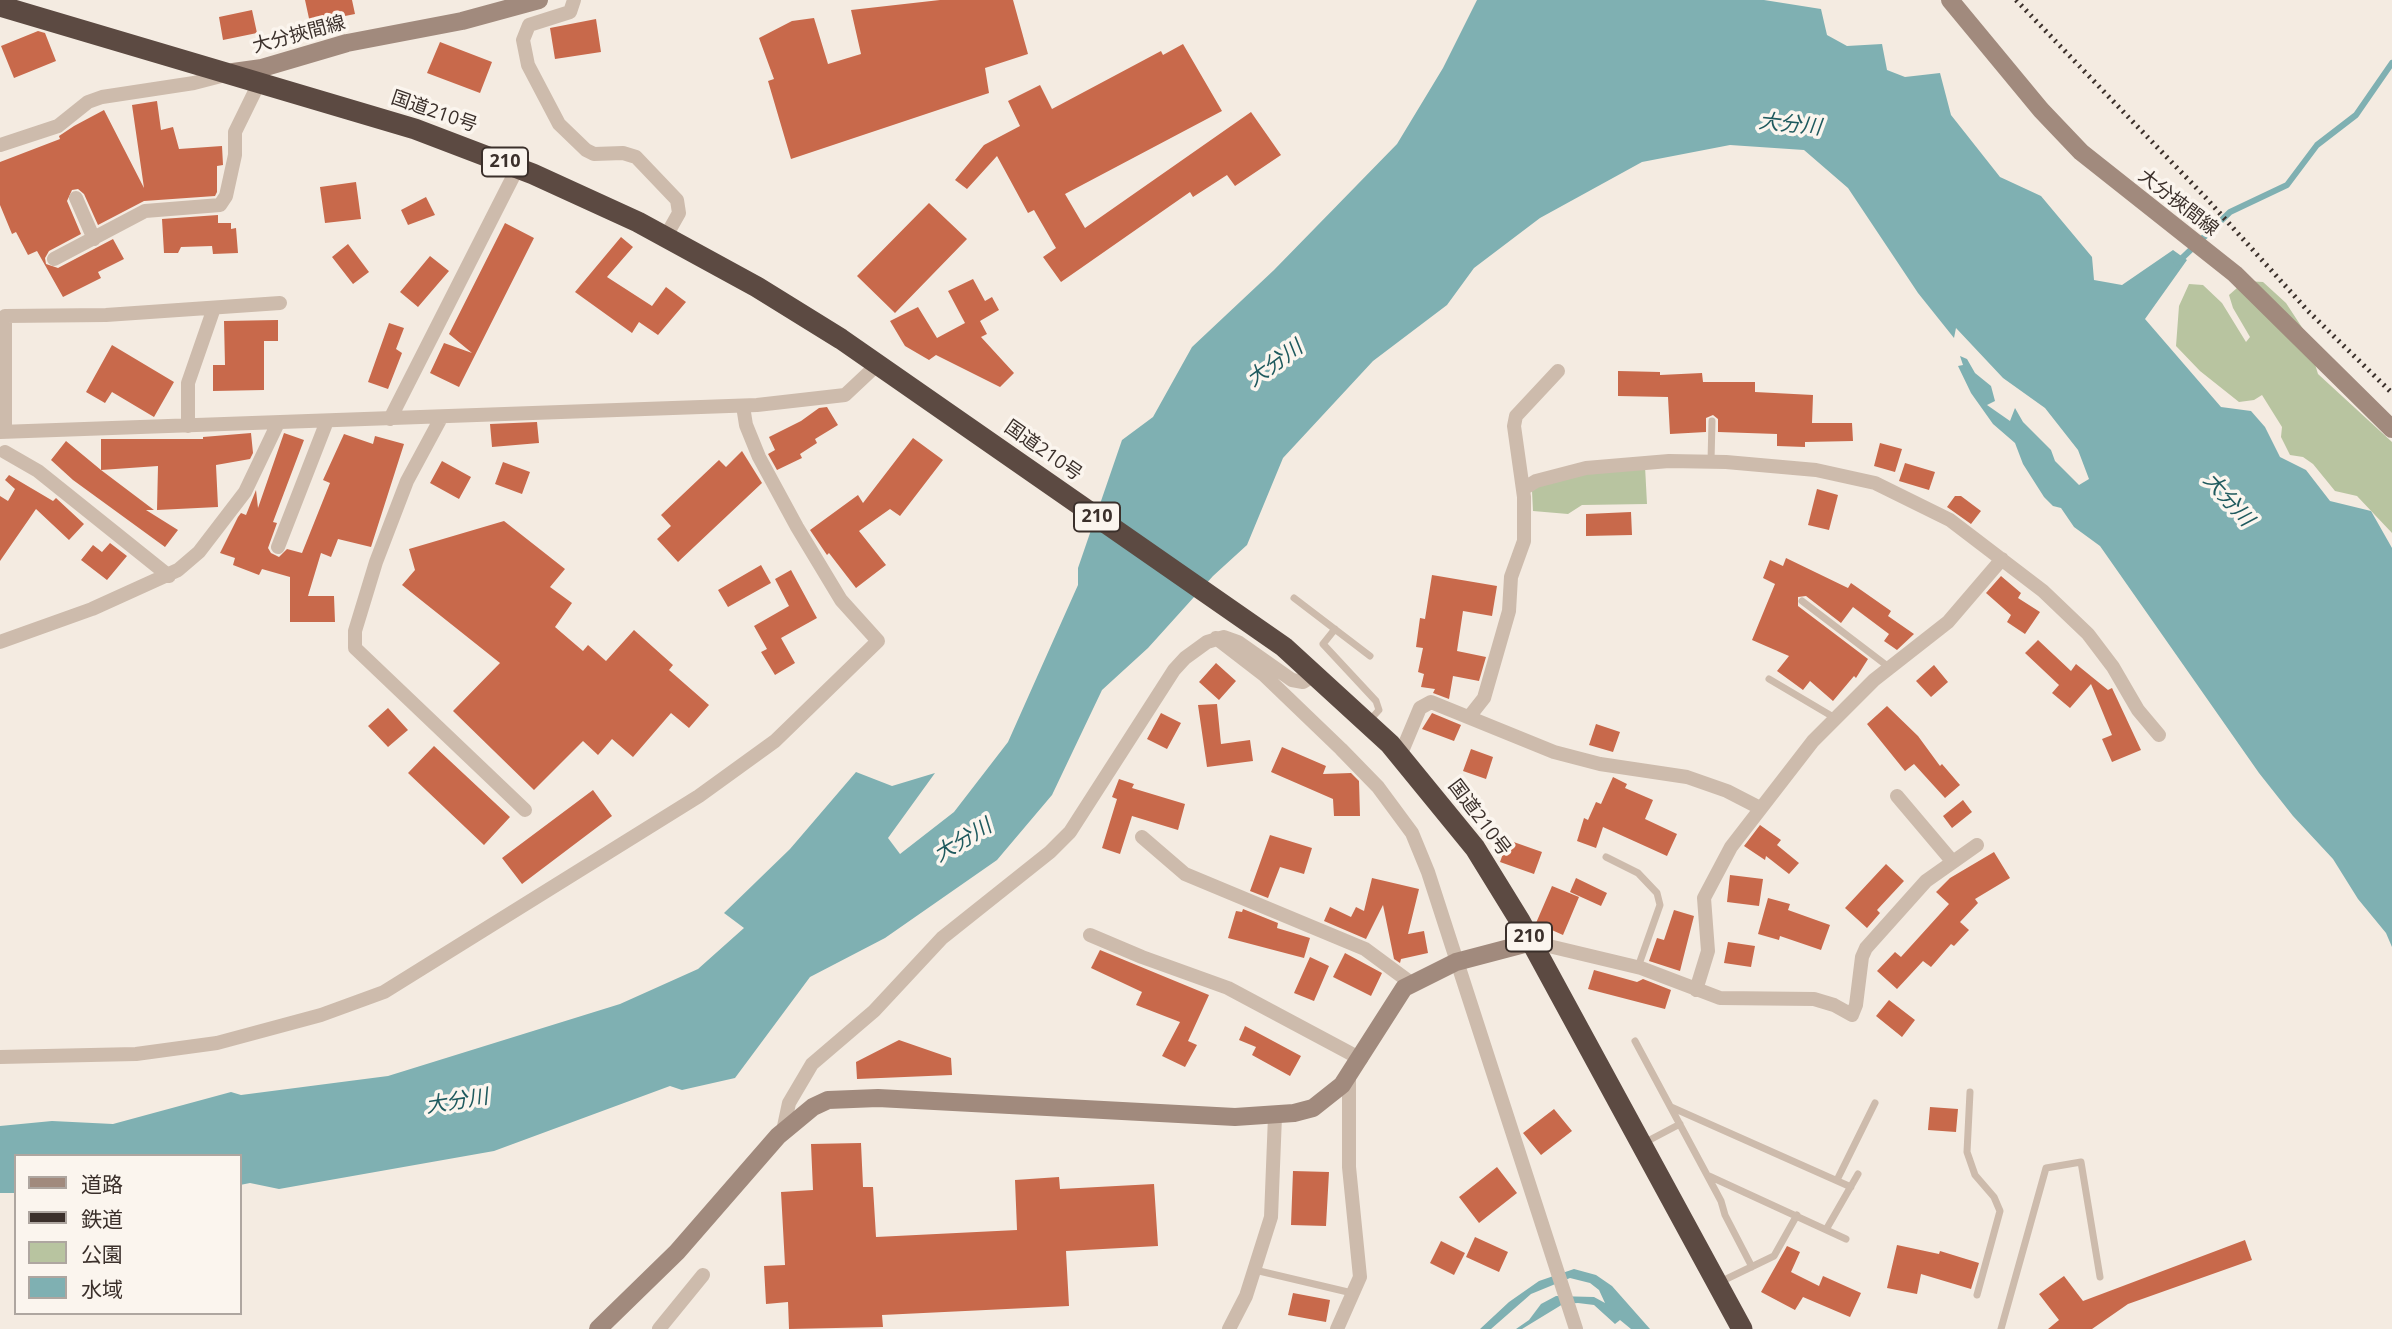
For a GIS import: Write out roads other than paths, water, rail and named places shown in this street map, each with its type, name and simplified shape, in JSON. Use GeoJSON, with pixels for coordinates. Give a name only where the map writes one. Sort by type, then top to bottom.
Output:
{"type":"FeatureCollection","features":[{"type":"Feature","properties":{"kind":"highway","name":"国道210号"},"geometry":{"type":"LineString","coordinates":[[0,6],[233,72],[415,128],[518,167],[666,236],[779,300],[878,364],[1231,611],[1316,674],[1400,756],[1475,848],[1532,942],[1742,1329]]}},
{"type":"Feature","properties":{"kind":"street","name":"大分挾間線"},"geometry":{"type":"LineString","coordinates":[[233,72],[262,68],[347,43],[469,20],[538,0]]}},
{"type":"Feature","properties":{"kind":"street"},"geometry":{"type":"LineString","coordinates":[[574,0],[570,12],[528,25],[523,40],[528,65],[559,124],[586,150],[594,154],[622,153],[636,157],[677,200],[679,213],[666,236]]}},
{"type":"Feature","properties":{"kind":"street","name":"大分挾間線"},"geometry":{"type":"LineString","coordinates":[[1950,0],[2041,110],[2081,152],[2235,274],[2392,429]]}},
{"type":"Feature","properties":{"kind":"street"},"geometry":{"type":"LineString","coordinates":[[0,145],[58,126],[88,102],[102,97],[194,83],[233,72]]}},
{"type":"Feature","properties":{"kind":"street"},"geometry":{"type":"LineString","coordinates":[[54,259],[145,211],[220,205],[226,196],[235,155],[235,132],[261,81]]}},
{"type":"Feature","properties":{"kind":"street"},"geometry":{"type":"LineString","coordinates":[[390,419],[518,167]]}},
{"type":"Feature","properties":{"kind":"street"},"geometry":{"type":"LineString","coordinates":[[76,198],[94,239]]}},
{"type":"Feature","properties":{"kind":"street"},"geometry":{"type":"LineString","coordinates":[[169,576],[38,471],[3,457],[6,432],[5,316],[106,315],[280,303]]}},
{"type":"Feature","properties":{"kind":"street"},"geometry":{"type":"LineString","coordinates":[[188,426],[188,383],[214,308]]}},
{"type":"Feature","properties":{"kind":"street"},"geometry":{"type":"LineString","coordinates":[[6,432],[743,406],[845,395],[878,364]]}},
{"type":"Feature","properties":{"kind":"street"},"geometry":{"type":"LineString","coordinates":[[1469,717],[1484,698],[1509,611],[1511,577],[1524,537],[1523,489],[1514,426],[1516,416],[1558,371]]}},
{"type":"Feature","properties":{"kind":"street"},"geometry":{"type":"LineString","coordinates":[[0,1057],[136,1054],[217,1043],[321,1015],[384,992],[699,796],[775,741],[878,641],[841,600],[797,527],[759,457],[746,425],[743,406]]}},
{"type":"Feature","properties":{"kind":"street"},"geometry":{"type":"LineString","coordinates":[[441,418],[407,481],[376,562],[355,631],[355,648],[525,810]]}},
{"type":"Feature","properties":{"kind":"street"},"geometry":{"type":"LineString","coordinates":[[278,547],[327,421]]}},
{"type":"Feature","properties":{"kind":"street"},"geometry":{"type":"LineString","coordinates":[[0,642],[81,613],[169,576],[199,552],[220,526],[254,475],[278,423]]}},
{"type":"Feature","properties":{"kind":"street"},"geometry":{"type":"LineString","coordinates":[[1523,489],[1536,481],[1586,468],[1636,463],[1711,461],[1827,472],[1875,483],[1950,520],[2002,559],[2088,634],[2159,735]]}},
{"type":"Feature","properties":{"kind":"street"},"geometry":{"type":"LineString","coordinates":[[1696,990],[1708,951],[1704,898],[1723,859],[1760,808],[1835,719],[1890,668],[1948,622],[2002,559]]}},
{"type":"Feature","properties":{"kind":"street"},"geometry":{"type":"LineString","coordinates":[[783,1131],[789,1103],[812,1064],[874,1011],[942,938],[1061,842],[1178,665],[1216,638],[1224,637],[1238,642],[1292,680],[1303,682],[1316,674]]}},
{"type":"Feature","properties":{"kind":"street"},"geometry":{"type":"LineString","coordinates":[[1216,638],[1296,705],[1378,787],[1397,811],[1421,854],[1550,1241],[1576,1329]]}},
{"type":"Feature","properties":{"kind":"street"},"geometry":{"type":"LineString","coordinates":[[1400,756],[1420,708],[1426,702],[1436,703],[1572,757],[1687,777],[1727,791],[1760,808]]}},
{"type":"Feature","properties":{"kind":"street"},"geometry":{"type":"LineString","coordinates":[[1897,796],[1952,861]]}},
{"type":"Feature","properties":{"kind":"street"},"geometry":{"type":"LineString","coordinates":[[1142,837],[1185,874],[1365,949],[1411,984]]}},
{"type":"Feature","properties":{"kind":"street"},"geometry":{"type":"LineString","coordinates":[[597,1329],[677,1252],[783,1131],[813,1107],[828,1100],[850,1097],[1235,1117],[1275,1116],[1313,1108],[1335,1093],[1349,1077],[1393,1001],[1411,984],[1456,962],[1532,942],[1638,967],[1727,999],[1814,999],[1834,1005],[1852,1015],[1866,948],[1913,894],[1952,861],[1977,845]]}},
{"type":"Feature","properties":{"kind":"street"},"geometry":{"type":"LineString","coordinates":[[1090,935],[1228,988],[1360,1059]]}},
{"type":"Feature","properties":{"kind":"street"},"geometry":{"type":"LineString","coordinates":[[1337,1329],[1360,1269],[1349,1167],[1349,1077]]}},
{"type":"Feature","properties":{"kind":"street"},"geometry":{"type":"LineString","coordinates":[[1229,1329],[1254,1270],[1271,1217],[1275,1116]]}},
{"type":"Feature","properties":{"kind":"street"},"geometry":{"type":"LineString","coordinates":[[659,1329],[703,1275]]}},
{"type":"Feature","properties":{"kind":"lane"},"geometry":{"type":"LineString","coordinates":[[1711,461],[1712,421]]}},
{"type":"Feature","properties":{"kind":"lane"},"geometry":{"type":"LineString","coordinates":[[1294,598],[1370,656]]}},
{"type":"Feature","properties":{"kind":"lane"},"geometry":{"type":"LineString","coordinates":[[1802,601],[1890,668]]}},
{"type":"Feature","properties":{"kind":"lane"},"geometry":{"type":"LineString","coordinates":[[1335,629],[1324,644],[1376,701],[1379,710],[1368,722]]}},
{"type":"Feature","properties":{"kind":"lane"},"geometry":{"type":"LineString","coordinates":[[1769,679],[1835,719]]}},
{"type":"Feature","properties":{"kind":"lane"},"geometry":{"type":"LineString","coordinates":[[1606,857],[1638,873],[1657,894],[1660,905],[1638,967]]}},
{"type":"Feature","properties":{"kind":"lane"},"geometry":{"type":"LineString","coordinates":[[1635,1041],[1708,1176],[1752,1267]]}},
{"type":"Feature","properties":{"kind":"lane"},"geometry":{"type":"LineString","coordinates":[[1970,1092],[1967,1152],[1975,1175],[1994,1197],[2000,1211],[1977,1295]]}},
{"type":"Feature","properties":{"kind":"lane"},"geometry":{"type":"LineString","coordinates":[[1837,1180],[1875,1103]]}},
{"type":"Feature","properties":{"kind":"lane"},"geometry":{"type":"LineString","coordinates":[[1671,1107],[1851,1186]]}},
{"type":"Feature","properties":{"kind":"lane"},"geometry":{"type":"LineString","coordinates":[[1642,1144],[1680,1125]]}},
{"type":"Feature","properties":{"kind":"lane"},"geometry":{"type":"LineString","coordinates":[[2001,1329],[2046,1168],[2081,1162],[2100,1277]]}},
{"type":"Feature","properties":{"kind":"lane"},"geometry":{"type":"LineString","coordinates":[[1827,1228],[1858,1174]]}},
{"type":"Feature","properties":{"kind":"lane"},"geometry":{"type":"LineString","coordinates":[[1708,1176],[1827,1228],[1846,1240]]}},
{"type":"Feature","properties":{"kind":"lane"},"geometry":{"type":"LineString","coordinates":[[1717,1283],[1774,1256],[1797,1215]]}},
{"type":"Feature","properties":{"kind":"lane"},"geometry":{"type":"LineString","coordinates":[[1254,1270],[1353,1293]]}},
{"type":"Feature","properties":{"kind":"water","name":"大分川"},"geometry":{"type":"Polygon","coordinates":[[[1477,0],[1764,0],[1821,9],[1827,35],[1847,46],[1882,44],[1887,70],[1905,77],[1940,73],[1951,115],[2000,177],[2041,196],[2092,257],[2094,280],[2122,285],[2173,250],[2187,260],[2145,319],[2221,407],[2251,411],[2265,427],[2280,457],[2306,470],[2330,501],[2371,511],[2392,548],[2392,947],[2386,933],[2358,899],[2333,859],[2293,816],[2259,773],[2100,546],[2074,527],[2061,508],[2053,506],[2044,497],[2023,464],[2015,443],[1993,424],[1971,393],[1958,366],[1963,365],[1960,356],[1967,359],[1975,373],[1991,386],[1995,401],[1987,405],[2010,421],[2015,408],[2023,422],[2051,450],[2055,461],[2079,485],[2089,479],[2078,450],[2045,408],[2003,378],[1956,328],[1954,338],[1918,293],[1848,188],[1804,150],[1730,145],[1642,162],[1540,218],[1474,268],[1447,305],[1373,361],[1283,458],[1247,545],[1213,576],[1148,648],[1102,690],[1052,795],[997,860],[885,938],[810,977],[735,1078],[682,1090],[670,1086],[494,1151],[279,1189],[250,1183],[242,1185],[242,1154],[14,1154],[14,1193],[0,1193],[0,1126],[52,1121],[113,1124],[231,1092],[241,1095],[388,1076],[620,1004],[698,969],[744,928],[724,913],[790,849],[856,772],[892,786],[935,773],[888,838],[900,854],[954,812],[1008,742],[1078,585],[1078,568],[1122,440],[1153,417],[1192,347],[1274,270],[1397,144],[1443,68],[1477,0]]]}},
{"type":"Feature","properties":{"kind":"water"},"geometry":{"type":"Polygon","coordinates":[[[1574,1269],[1596,1275],[1612,1286],[1650,1329],[1631,1329],[1620,1320],[1615,1324],[1594,1305],[1578,1303],[1563,1304],[1522,1329],[1516,1329],[1529,1320],[1541,1304],[1556,1296],[1594,1297],[1605,1303],[1599,1290],[1590,1283],[1570,1278],[1531,1294],[1491,1329],[1480,1329],[1509,1302],[1539,1281],[1574,1269]]]}},
{"type":"Feature","properties":{"kind":"waterway"},"geometry":{"type":"LineString","coordinates":[[2177,263],[2230,212],[2287,185],[2317,145],[2356,115],[2392,63]]}},
{"type":"Feature","properties":{"kind":"railway"},"geometry":{"type":"LineString","coordinates":[[2016,0],[2206,198],[2308,311],[2392,393]]}}]}
